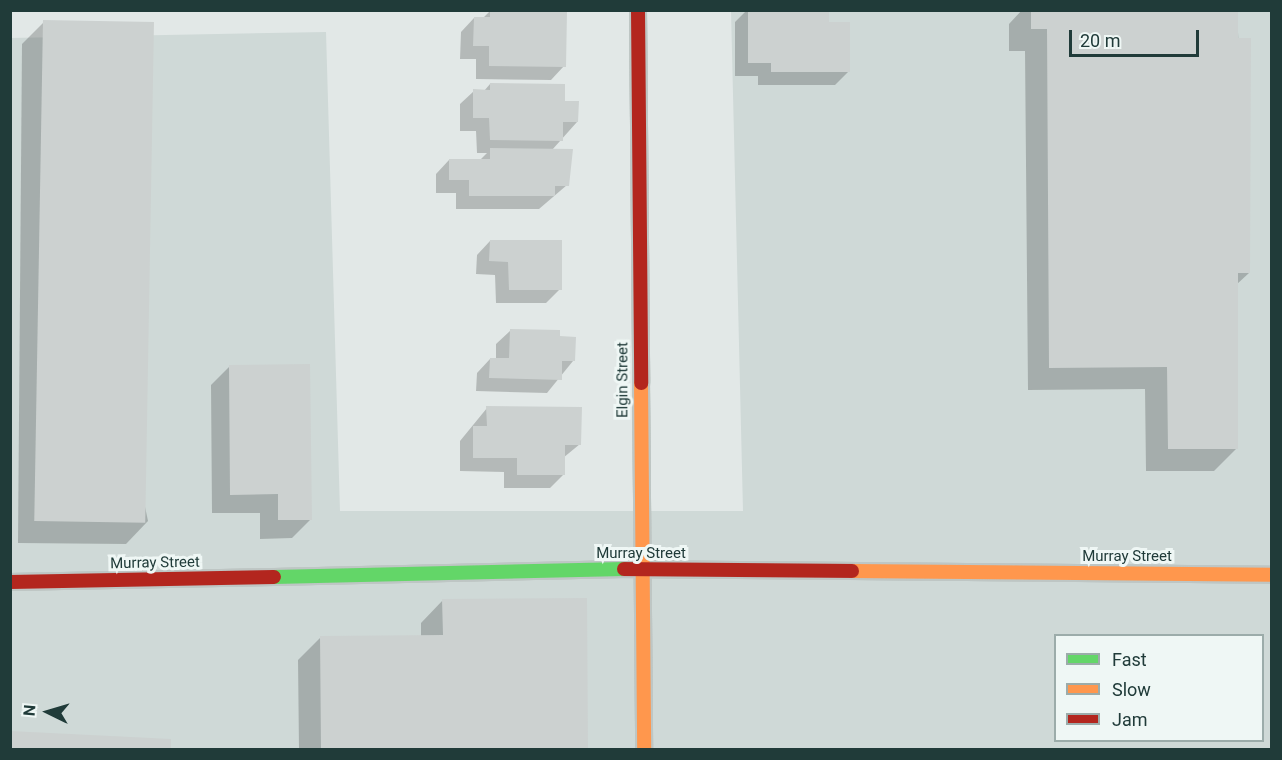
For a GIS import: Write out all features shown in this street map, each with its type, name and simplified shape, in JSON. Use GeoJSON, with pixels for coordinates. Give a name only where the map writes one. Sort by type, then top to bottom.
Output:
{"type":"FeatureCollection","features":[{"type":"Feature","properties":{"kind":"street","name":"Elgin Street"},"geometry":{"type":"LineString","coordinates":[[638,10],[640,569],[644,750]]}},
{"type":"Feature","properties":{"kind":"street","name":"Murray Street"},"geometry":{"type":"LineString","coordinates":[[10,582],[640,569],[1272,575]]}},
{"type":"Feature","properties":{"kind":"shaded area"},"geometry":{"type":"Polygon","coordinates":[[[731,11],[1271,11],[1271,749],[11,749],[10,38],[326,32],[340,511],[743,511],[731,11]]]}},
{"type":"Feature","properties":{"kind":"building"},"geometry":{"type":"Polygon","coordinates":[[[490,10],[567,11],[566,67],[489,66],[489,46],[473,46],[474,17],[490,17],[490,10]]]}},
{"type":"Feature","properties":{"kind":"building"},"geometry":{"type":"Polygon","coordinates":[[[748,10],[829,10],[829,22],[850,22],[850,72],[771,72],[771,63],[748,63],[748,10]]]}},
{"type":"Feature","properties":{"kind":"building"},"geometry":{"type":"Polygon","coordinates":[[[1031,10],[1238,10],[1238,38],[1251,38],[1250,273],[1238,273],[1238,449],[1168,449],[1167,367],[1049,368],[1047,29],[1031,29],[1031,10]]]}},
{"type":"Feature","properties":{"kind":"building"},"geometry":{"type":"Polygon","coordinates":[[[43,20],[154,22],[145,523],[34,521],[43,20]]]}},
{"type":"Feature","properties":{"kind":"building"},"geometry":{"type":"Polygon","coordinates":[[[490,83],[565,84],[565,101],[579,101],[578,122],[563,122],[563,141],[490,140],[489,118],[473,118],[473,89],[490,90],[490,83]]]}},
{"type":"Feature","properties":{"kind":"building"},"geometry":{"type":"Polygon","coordinates":[[[490,148],[573,149],[569,186],[555,186],[555,196],[469,196],[469,180],[449,180],[449,159],[490,159],[490,148]]]}},
{"type":"Feature","properties":{"kind":"building"},"geometry":{"type":"Polygon","coordinates":[[[490,240],[562,240],[562,290],[509,290],[508,262],[489,261],[490,240]]]}},
{"type":"Feature","properties":{"kind":"building"},"geometry":{"type":"Polygon","coordinates":[[[510,329],[560,330],[560,336],[576,337],[575,361],[562,361],[562,380],[489,378],[490,358],[509,358],[510,329]]]}},
{"type":"Feature","properties":{"kind":"building"},"geometry":{"type":"Polygon","coordinates":[[[310,364],[312,520],[278,520],[278,494],[230,495],[229,365],[310,364]]]}},
{"type":"Feature","properties":{"kind":"building"},"geometry":{"type":"Polygon","coordinates":[[[486,406],[582,407],[581,445],[565,445],[565,475],[517,475],[517,458],[473,458],[473,426],[487,426],[486,406]]]}},
{"type":"Feature","properties":{"kind":"building"},"geometry":{"type":"Polygon","coordinates":[[[587,598],[588,750],[321,750],[320,636],[443,635],[442,599],[587,598]]]}},
{"type":"Feature","properties":{"kind":"building"},"geometry":{"type":"Polygon","coordinates":[[[10,731],[171,739],[171,750],[10,750],[10,731]]]}},
{"type":"Feature","properties":{"kind":"traffic: fast"},"geometry":{"type":"LineString","coordinates":[[274,577],[624,569]]}},
{"type":"Feature","properties":{"kind":"traffic: slow"},"geometry":{"type":"LineString","coordinates":[[641,383],[644,750]]}},
{"type":"Feature","properties":{"kind":"traffic: slow"},"geometry":{"type":"LineString","coordinates":[[852,571],[1272,575]]}},
{"type":"Feature","properties":{"kind":"traffic: jam"},"geometry":{"type":"LineString","coordinates":[[638,10],[641,383]]}},
{"type":"Feature","properties":{"kind":"traffic: jam"},"geometry":{"type":"LineString","coordinates":[[624,569],[852,571]]}},
{"type":"Feature","properties":{"kind":"traffic: jam"},"geometry":{"type":"LineString","coordinates":[[10,582],[274,577]]}}]}
